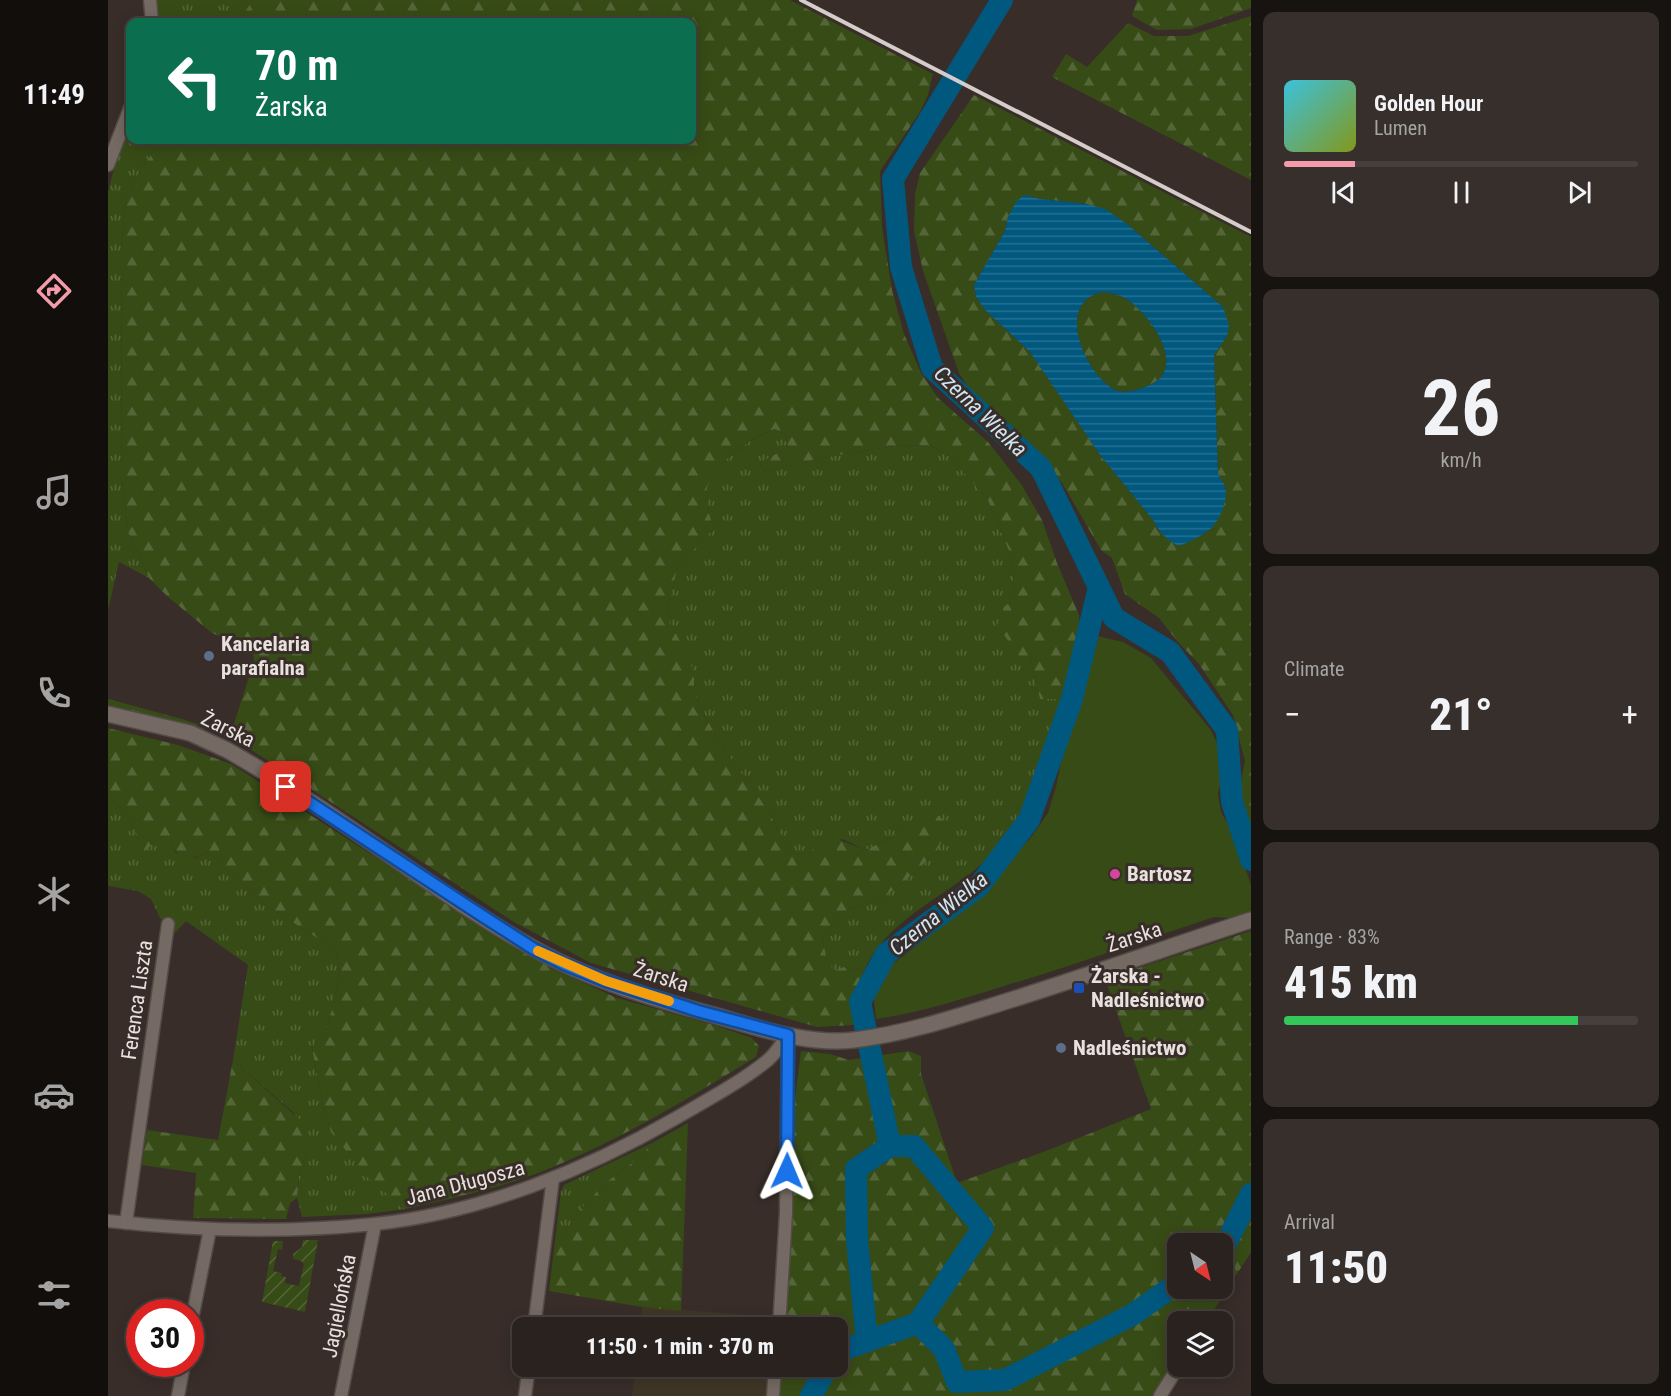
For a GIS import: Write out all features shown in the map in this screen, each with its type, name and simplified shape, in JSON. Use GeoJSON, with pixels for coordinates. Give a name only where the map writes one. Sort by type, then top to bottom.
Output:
{"type":"FeatureCollection","features":[{"type":"Feature","properties":{"kind":"street"},"geometry":{"type":"LineString","coordinates":[[150,0],[152,18]]}},
{"type":"Feature","properties":{"kind":"street"},"geometry":{"type":"LineString","coordinates":[[108,165],[126,118]]}},
{"type":"Feature","properties":{"kind":"street","name":"Żarska"},"geometry":{"type":"LineString","coordinates":[[108,714],[183,731],[227,750],[534,949],[564,964],[606,981],[698,1011],[788,1035],[819,1040],[851,1040],[899,1032],[1034,992],[1244,922]]}},
{"type":"Feature","properties":{"kind":"street","name":"Ferenca Liszta"},"geometry":{"type":"LineString","coordinates":[[126,1223],[168,924]]}},
{"type":"Feature","properties":{"kind":"street"},"geometry":{"type":"LineString","coordinates":[[780,1317],[786,1213],[788,1035]]}},
{"type":"Feature","properties":{"kind":"street","name":"Jana Długosza"},"geometry":{"type":"LineString","coordinates":[[108,1221],[210,1229],[291,1228],[375,1224],[463,1206],[553,1178],[633,1142],[714,1096],[770,1059],[788,1035]]}},
{"type":"Feature","properties":{"kind":"street"},"geometry":{"type":"LineString","coordinates":[[535,1317],[553,1178]]}},
{"type":"Feature","properties":{"kind":"street","name":"Jagiellońska"},"geometry":{"type":"LineString","coordinates":[[341,1396],[375,1224]]}},
{"type":"Feature","properties":{"kind":"street"},"geometry":{"type":"LineString","coordinates":[[196,1299],[210,1229]]}},
{"type":"Feature","properties":{"kind":"street"},"geometry":{"type":"LineString","coordinates":[[178,1396],[182,1377]]}},
{"type":"Feature","properties":{"kind":"street"},"geometry":{"type":"LineString","coordinates":[[525,1396],[528,1377]]}},
{"type":"Feature","properties":{"kind":"street"},"geometry":{"type":"LineString","coordinates":[[772,1396],[774,1377]]}},
{"type":"Feature","properties":{"kind":"street"},"geometry":{"type":"LineString","coordinates":[[1160,1396],[1172,1377]]}},
{"type":"Feature","properties":{"kind":"shaded area"},"geometry":{"type":"Polygon","coordinates":[[[642,1307],[779,1317],[641,1317],[642,1307]]]}},
{"type":"Feature","properties":{"kind":"shaded area"},"geometry":{"type":"Polygon","coordinates":[[[635,1377],[773,1377],[771,1396],[632,1396],[635,1377]]]}},
{"type":"Feature","properties":{"kind":"green space"},"geometry":{"type":"Polygon","coordinates":[[[156,0],[253,0],[241,18],[158,18],[156,0]]]}},
{"type":"Feature","properties":{"kind":"green space"},"geometry":{"type":"Polygon","coordinates":[[[253,0],[790,0],[933,74],[928,95],[920,112],[880,171],[882,227],[892,290],[904,334],[921,373],[938,398],[988,442],[1021,484],[1042,520],[1079,615],[1080,640],[1068,695],[1058,699],[1040,699],[1030,657],[1019,656],[997,625],[1004,607],[1015,597],[1012,558],[987,498],[948,455],[930,445],[894,446],[821,458],[764,472],[760,463],[788,447],[785,435],[775,429],[754,438],[722,464],[713,475],[708,485],[706,500],[714,528],[678,566],[669,600],[668,620],[688,655],[694,674],[694,694],[719,742],[767,809],[789,850],[798,855],[811,852],[818,841],[832,837],[866,850],[894,836],[909,822],[939,816],[947,824],[948,829],[937,851],[905,881],[887,895],[842,912],[822,938],[827,960],[834,971],[844,967],[864,971],[857,995],[853,1025],[817,1027],[591,963],[514,922],[230,736],[254,661],[253,651],[212,633],[168,597],[149,578],[128,532],[122,479],[121,248],[126,201],[134,180],[158,144],[696,144],[696,18],[241,18],[253,0]]]}},
{"type":"Feature","properties":{"kind":"green space"},"geometry":{"type":"Polygon","coordinates":[[[1137,0],[1251,0],[1251,8],[1191,29],[1157,30],[1132,16],[1137,0]]]}},
{"type":"Feature","properties":{"kind":"green space"},"geometry":{"type":"Polygon","coordinates":[[[1251,16],[1251,180],[1052,77],[1066,54],[1087,67],[1128,23],[1154,36],[1188,36],[1251,16]]]}},
{"type":"Feature","properties":{"kind":"green space"},"geometry":{"type":"Polygon","coordinates":[[[974,95],[1251,237],[1251,827],[1238,797],[1245,761],[1233,715],[1199,664],[1159,618],[1125,594],[1112,558],[1101,550],[1062,483],[1046,463],[1002,426],[976,400],[959,373],[923,271],[914,231],[915,194],[920,173],[974,95]],[[1024,195],[1008,217],[1005,231],[974,285],[976,297],[985,310],[1030,352],[1100,455],[1153,520],[1158,530],[1179,546],[1209,530],[1226,488],[1218,474],[1214,354],[1227,336],[1223,307],[1127,224],[1087,204],[1024,195]]]}},
{"type":"Feature","properties":{"kind":"green space"},"geometry":{"type":"Polygon","coordinates":[[[126,132],[126,144],[158,144],[134,180],[126,201],[121,248],[122,480],[128,532],[149,578],[119,562],[108,610],[108,192],[119,149],[126,132]]]}},
{"type":"Feature","properties":{"kind":"green space"},"geometry":{"type":"Polygon","coordinates":[[[1103,292],[1119,295],[1132,303],[1150,322],[1164,346],[1165,370],[1158,380],[1145,387],[1118,391],[1096,373],[1086,358],[1077,325],[1079,310],[1087,299],[1103,292]]]}},
{"type":"Feature","properties":{"kind":"green space"},"geometry":{"type":"Polygon","coordinates":[[[775,429],[785,435],[788,447],[760,463],[764,472],[821,458],[894,446],[929,445],[948,455],[987,498],[1012,558],[1015,598],[1004,607],[1030,657],[1040,699],[1058,699],[1068,695],[1040,783],[1025,815],[995,852],[977,868],[896,928],[872,955],[864,971],[844,967],[834,971],[827,961],[822,938],[842,912],[887,895],[937,851],[909,822],[894,836],[866,850],[842,839],[798,855],[789,850],[767,809],[719,742],[694,694],[694,674],[668,620],[669,600],[678,566],[714,528],[706,500],[708,485],[713,474],[743,446],[775,429]]]}},
{"type":"Feature","properties":{"kind":"green space"},"geometry":{"type":"Polygon","coordinates":[[[1097,636],[1123,642],[1151,658],[1210,729],[1219,746],[1223,770],[1218,794],[1221,812],[1233,833],[1251,885],[1251,911],[1231,918],[1214,917],[957,1001],[876,1019],[873,991],[879,978],[891,965],[940,928],[995,877],[1032,836],[1048,813],[1056,787],[1074,699],[1091,644],[1097,636]]]}},
{"type":"Feature","properties":{"kind":"green space"},"geometry":{"type":"Polygon","coordinates":[[[108,699],[212,729],[199,729],[108,706],[108,699]]]}},
{"type":"Feature","properties":{"kind":"green space"},"geometry":{"type":"Polygon","coordinates":[[[108,728],[178,745],[231,764],[553,969],[617,998],[752,1038],[759,1046],[756,1057],[650,1120],[567,1161],[505,1184],[405,1209],[366,1176],[331,1132],[323,1106],[312,1048],[327,1028],[333,1005],[340,973],[336,950],[264,904],[208,852],[185,858],[177,852],[169,840],[157,840],[144,852],[130,821],[108,794],[108,728]]]}},
{"type":"Feature","properties":{"kind":"green space"},"geometry":{"type":"Polygon","coordinates":[[[108,794],[130,821],[144,851],[157,840],[169,840],[176,853],[195,858],[208,852],[264,904],[336,950],[340,973],[333,1005],[327,1028],[312,1048],[323,1106],[331,1132],[405,1209],[367,1214],[302,1217],[297,1198],[299,1175],[307,1151],[295,1114],[233,1060],[248,965],[186,921],[175,933],[160,918],[151,899],[138,891],[108,886],[108,794]]]}},
{"type":"Feature","properties":{"kind":"green space"},"geometry":{"type":"Polygon","coordinates":[[[1251,931],[1251,1252],[1233,1280],[1233,1233],[1167,1233],[1167,1299],[1221,1299],[1213,1311],[1167,1311],[1167,1377],[1172,1377],[1161,1396],[771,1396],[773,1377],[848,1377],[848,1317],[779,1317],[790,1136],[801,1051],[830,1054],[849,1060],[909,1051],[921,1056],[921,1074],[957,1183],[1046,1151],[1151,1109],[1105,979],[1251,931]]]}},
{"type":"Feature","properties":{"kind":"green space"},"geometry":{"type":"Polygon","coordinates":[[[233,1060],[306,1125],[307,1151],[299,1175],[297,1198],[290,1203],[286,1219],[193,1218],[196,1173],[142,1165],[147,1130],[218,1140],[233,1060]]]}},
{"type":"Feature","properties":{"kind":"green space"},"geometry":{"type":"Polygon","coordinates":[[[688,1123],[681,1311],[642,1307],[549,1291],[554,1249],[578,1212],[605,1183],[637,1159],[654,1142],[688,1123]]]}},
{"type":"Feature","properties":{"kind":"green space"},"geometry":{"type":"Polygon","coordinates":[[[654,1142],[637,1159],[605,1183],[578,1212],[554,1249],[561,1191],[564,1185],[654,1142]]]}},
{"type":"Feature","properties":{"kind":"green space"},"geometry":{"type":"Polygon","coordinates":[[[303,1240],[318,1240],[305,1312],[262,1302],[273,1241],[283,1241],[282,1250],[278,1249],[273,1271],[282,1273],[281,1276],[286,1277],[285,1283],[299,1286],[304,1264],[293,1259],[293,1254],[302,1247],[303,1240]]]}},
{"type":"Feature","properties":{"kind":"water"},"geometry":{"type":"Polygon","coordinates":[[[1024,195],[1087,204],[1105,209],[1127,224],[1223,307],[1229,325],[1227,336],[1214,355],[1218,474],[1225,487],[1226,498],[1216,522],[1198,537],[1179,546],[1163,535],[1100,455],[1030,352],[985,310],[976,297],[974,285],[1005,231],[1008,217],[1016,202],[1024,195]],[[1103,292],[1087,299],[1079,310],[1077,325],[1086,358],[1096,373],[1118,391],[1132,391],[1145,387],[1158,380],[1165,370],[1164,346],[1150,322],[1132,303],[1119,295],[1103,292]]]}},
{"type":"Feature","properties":{"kind":"waterway","name":"Czerna Wielka"},"geometry":{"type":"LineString","coordinates":[[1002,0],[893,179],[901,267],[932,368],[1041,468],[1114,618],[1170,652],[1227,730],[1232,802],[1251,860]]}},
{"type":"Feature","properties":{"kind":"waterway","name":"Czerna Wielka"},"geometry":{"type":"LineString","coordinates":[[867,1341],[857,1240],[856,1169],[890,1146],[860,1002],[886,954],[979,886],[1029,820],[1072,699],[1099,587]]}},
{"type":"Feature","properties":{"kind":"waterway","name":"Czerna Wielka"},"geometry":{"type":"LineString","coordinates":[[890,1146],[914,1146],[983,1228],[918,1323]]}},
{"type":"Feature","properties":{"kind":"waterway","name":"Czerna Wielka"},"geometry":{"type":"LineString","coordinates":[[1231,1233],[1251,1194]]}},
{"type":"Feature","properties":{"kind":"waterway","name":"Czerna Wielka"},"geometry":{"type":"LineString","coordinates":[[848,1348],[918,1323],[944,1349],[957,1382],[1005,1380],[1132,1315],[1167,1291]]}},
{"type":"Feature","properties":{"kind":"waterway","name":"Czerna Wielka"},"geometry":{"type":"LineString","coordinates":[[811,1396],[822,1377]]}},
{"type":"Feature","properties":{"kind":"railway"},"geometry":{"type":"LineString","coordinates":[[801,0],[1251,232]]}},
{"type":"Feature","properties":{"kind":"slow traffic"},"geometry":{"type":"LineString","coordinates":[[538,951],[606,981],[669,1001]]}},
{"type":"Feature","properties":{"kind":"place","name":"Kancelaria parafialna"},"geometry":{"type":"Point","coordinates":[209,656]}},
{"type":"Feature","properties":{"kind":"place","name":"Bartosz"},"geometry":{"type":"Point","coordinates":[1115,874]}},
{"type":"Feature","properties":{"kind":"place","name":"Żarska - Nadleśnictwo"},"geometry":{"type":"Point","coordinates":[1079,988]}},
{"type":"Feature","properties":{"kind":"place","name":"Nadleśnictwo"},"geometry":{"type":"Point","coordinates":[1061,1048]}},
{"type":"Feature","properties":{"kind":"route"},"geometry":{"type":"LineString","coordinates":[[286,787],[534,949],[564,964],[606,981],[698,1011],[788,1035],[787,1171]]}}]}
